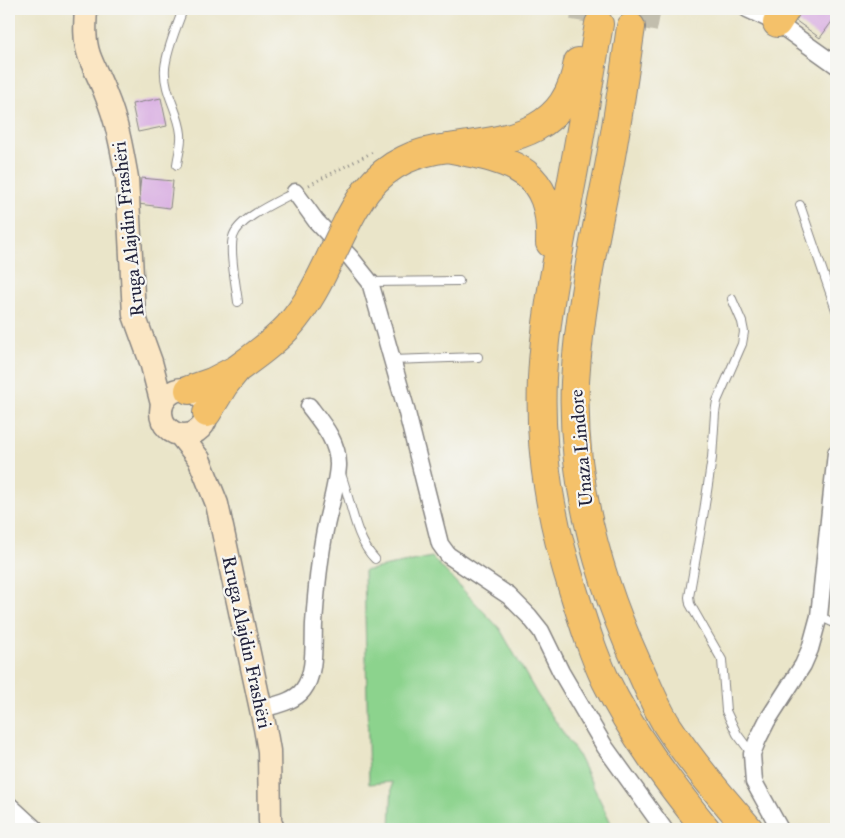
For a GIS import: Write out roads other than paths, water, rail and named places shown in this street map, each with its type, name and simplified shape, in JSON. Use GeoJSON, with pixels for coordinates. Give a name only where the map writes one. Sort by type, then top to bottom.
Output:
{"type":"FeatureCollection","features":[{"type":"Feature","properties":{"kind":"highway","name":"Unaza Lindore"},"geometry":{"type":"LineString","coordinates":[[447,148],[513,136],[535,128],[552,116],[570,90],[591,23],[552,283],[542,376],[545,472],[553,519],[566,568],[584,625],[606,681],[657,765],[706,829]]}},
{"type":"Feature","properties":{"kind":"highway","name":"Unaza Lindore"},"geometry":{"type":"LineString","coordinates":[[637,28],[623,79],[613,146],[592,258],[575,381],[575,413],[579,466],[587,518],[598,562],[613,606],[637,663],[663,716],[705,777],[748,829]]}},
{"type":"Feature","properties":{"kind":"highway"},"geometry":{"type":"LineString","coordinates":[[175,395],[212,382],[237,369],[271,343],[295,319],[321,277],[358,201],[380,176],[412,156],[429,150],[447,148],[494,157],[518,168],[529,176],[538,187],[549,212],[550,242],[536,390],[538,444],[544,502],[557,559],[574,616],[593,665],[606,681]]}},
{"type":"Feature","properties":{"kind":"highway"},"geometry":{"type":"LineString","coordinates":[[195,425],[237,369]]}},
{"type":"Feature","properties":{"kind":"main road","name":"Rruga Alajdin Frashëri"},"geometry":{"type":"LineString","coordinates":[[86,9],[85,37],[89,54],[114,118],[124,162],[134,315],[151,362],[175,395]]}},
{"type":"Feature","properties":{"kind":"main road","name":"Rruga Alajdin Frashëri"},"geometry":{"type":"LineString","coordinates":[[175,395],[196,393],[205,403],[195,425],[199,459],[217,504],[262,709],[269,750],[270,821],[273,829]]}},
{"type":"Feature","properties":{"kind":"main road","name":"Rruga Alajdin Frashëri"},"geometry":{"type":"LineString","coordinates":[[175,395],[161,417],[164,423],[168,428],[195,425]]}},
{"type":"Feature","properties":{"kind":"street"},"geometry":{"type":"LineString","coordinates":[[747,9],[782,16],[836,65]]}},
{"type":"Feature","properties":{"kind":"street"},"geometry":{"type":"LineString","coordinates":[[295,192],[316,221],[350,257],[370,282],[440,544],[448,555],[460,564],[510,596],[542,631],[582,709],[605,747],[664,829]]}},
{"type":"Feature","properties":{"kind":"street"},"geometry":{"type":"LineString","coordinates":[[262,709],[292,699],[301,692],[307,683],[311,670],[316,594],[324,533],[338,466],[334,447],[325,427],[309,406]]}},
{"type":"Feature","properties":{"kind":"street"},"geometry":{"type":"LineString","coordinates":[[780,829],[754,782],[752,754],[767,721],[803,665],[810,649],[819,616],[836,453]]}},
{"type":"Feature","properties":{"kind":"street"},"geometry":{"type":"LineString","coordinates":[[9,805],[35,829]]}},
{"type":"Feature","properties":{"kind":"lane"},"geometry":{"type":"LineString","coordinates":[[177,165],[181,135],[178,119],[171,104],[166,85],[165,68],[183,9]]}},
{"type":"Feature","properties":{"kind":"lane"},"geometry":{"type":"LineString","coordinates":[[238,302],[232,249],[233,236],[239,226],[250,217],[295,192]]}},
{"type":"Feature","properties":{"kind":"lane"},"geometry":{"type":"LineString","coordinates":[[800,205],[836,310]]}},
{"type":"Feature","properties":{"kind":"lane"},"geometry":{"type":"LineString","coordinates":[[370,282],[459,281]]}},
{"type":"Feature","properties":{"kind":"lane"},"geometry":{"type":"LineString","coordinates":[[732,299],[742,322],[744,332],[742,344],[718,401],[715,413],[712,458],[689,597],[690,604],[722,660],[726,711],[737,734],[752,754]]}},
{"type":"Feature","properties":{"kind":"lane"},"geometry":{"type":"LineString","coordinates":[[392,360],[478,357]]}},
{"type":"Feature","properties":{"kind":"lane"},"geometry":{"type":"LineString","coordinates":[[338,466],[362,541],[367,551],[375,559]]}},
{"type":"Feature","properties":{"kind":"lane"},"geometry":{"type":"LineString","coordinates":[[819,616],[836,624]]}},
{"type":"Feature","properties":{"kind":"tunnel"},"geometry":{"type":"LineString","coordinates":[[584,22],[586,9]]}},
{"type":"Feature","properties":{"kind":"tunnel"},"geometry":{"type":"LineString","coordinates":[[643,29],[647,9]]}}]}
